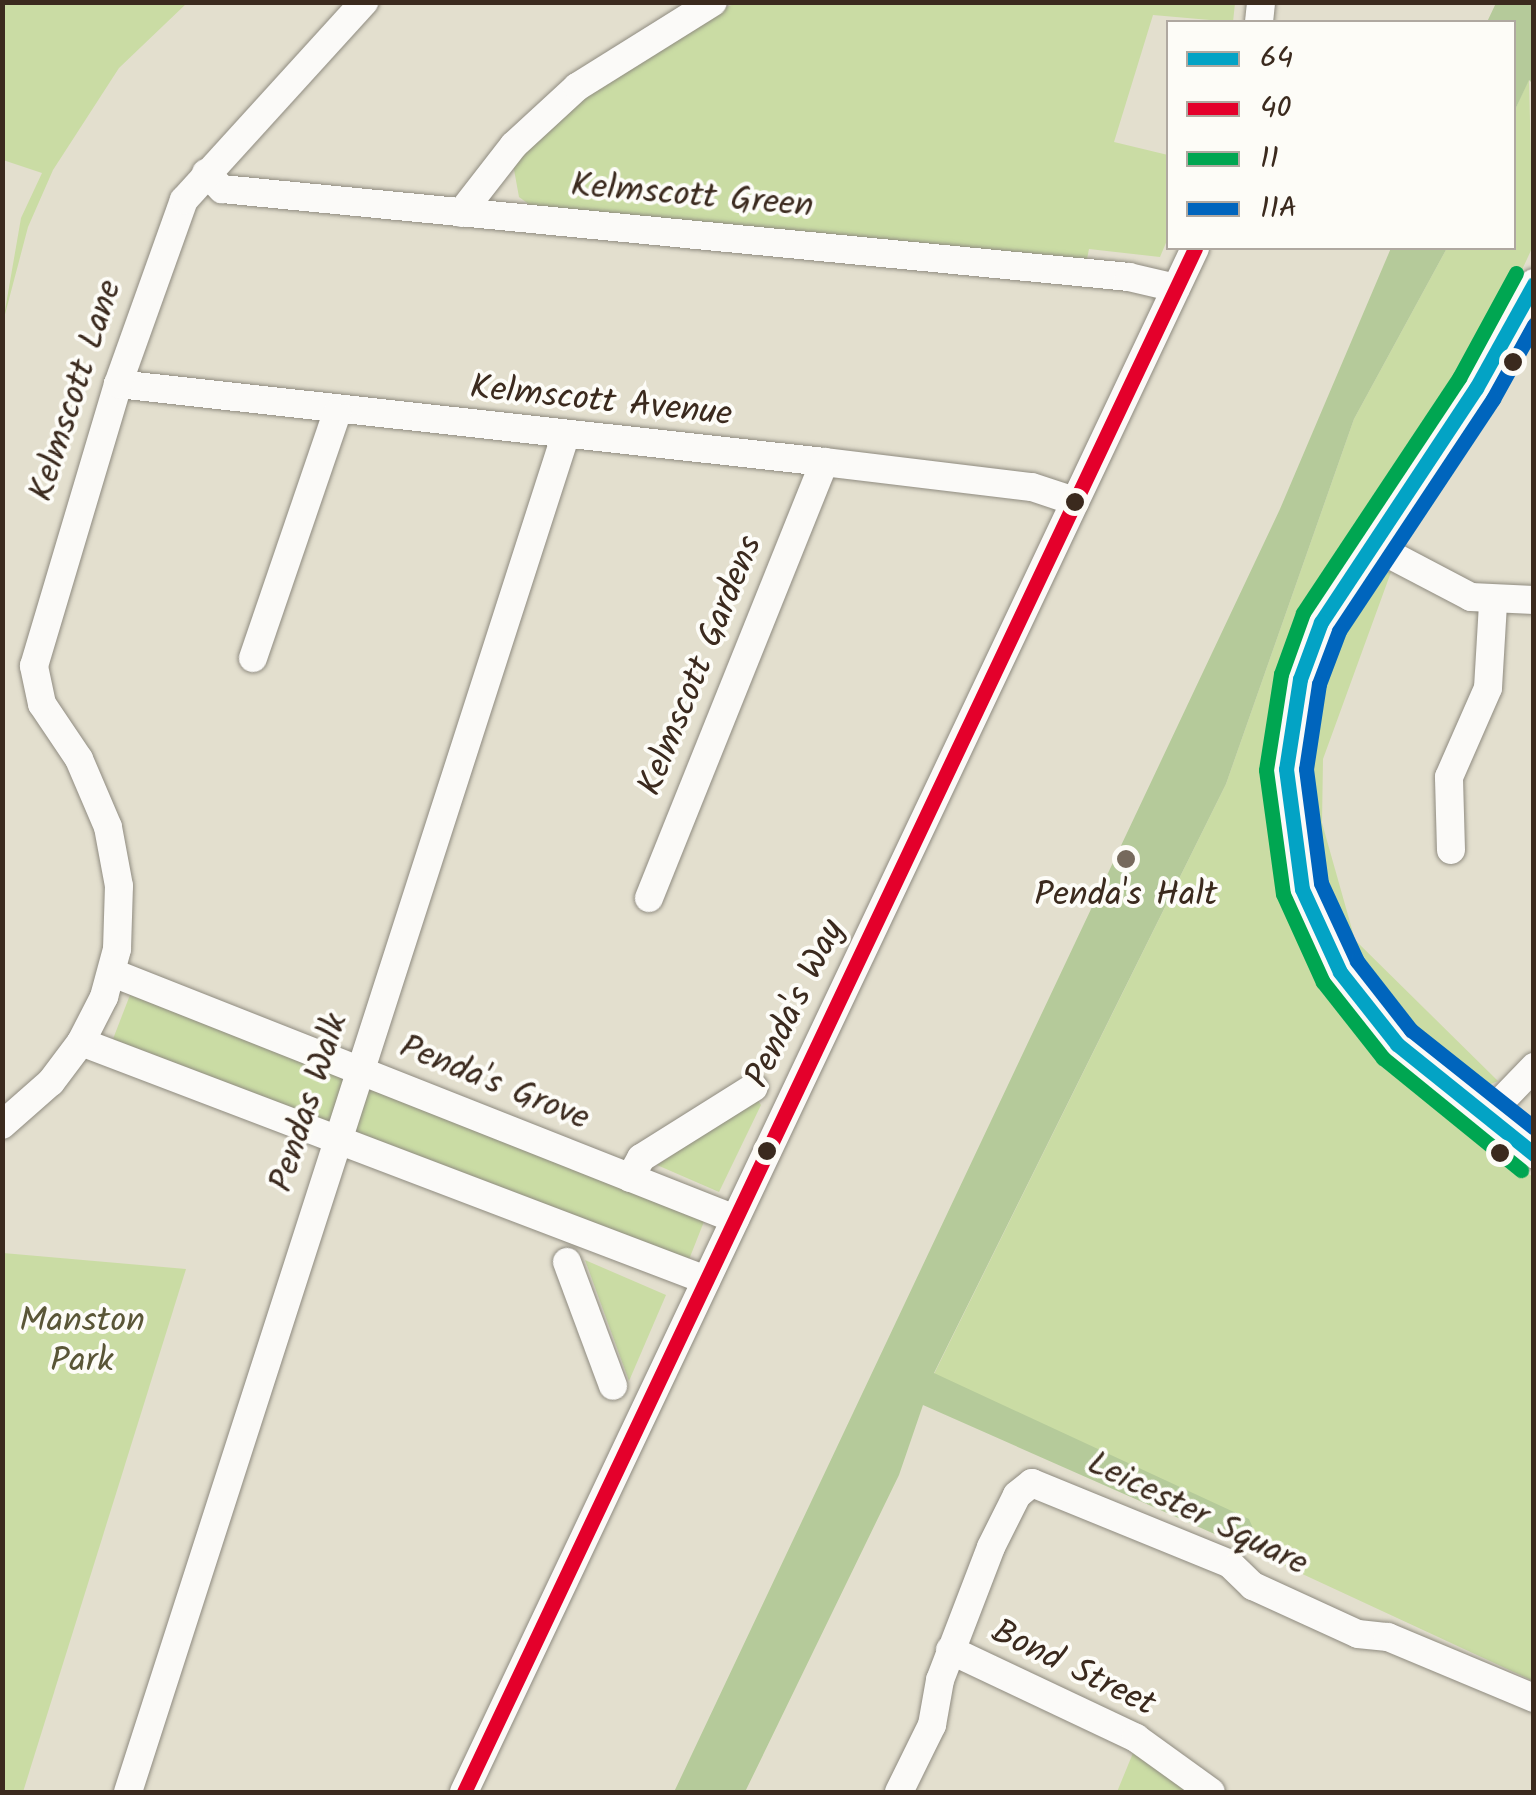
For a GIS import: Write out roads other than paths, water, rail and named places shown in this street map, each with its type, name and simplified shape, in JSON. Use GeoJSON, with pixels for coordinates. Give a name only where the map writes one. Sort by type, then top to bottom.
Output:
{"type":"FeatureCollection","features":[{"type":"Feature","properties":{"kind":"street","name":"Kelmscott Lane"},"geometry":{"type":"LineString","coordinates":[[2,1125],[42,1092],[81,1042],[112,974],[120,900],[108,827],[80,759],[42,704],[34,666],[118,384],[172,220],[206,173],[364,2]]}},
{"type":"Feature","properties":{"kind":"street"},"geometry":{"type":"LineString","coordinates":[[462,213],[514,145],[577,87],[713,2]]}},
{"type":"Feature","properties":{"kind":"street","name":"Kelmscott Green"},"geometry":{"type":"LineString","coordinates":[[206,173],[222,189],[1129,277],[1176,288]]}},
{"type":"Feature","properties":{"kind":"street","name":"Penda's Way"},"geometry":{"type":"LineString","coordinates":[[464,1792],[1194,250]]}},
{"type":"Feature","properties":{"kind":"street"},"geometry":{"type":"LineString","coordinates":[[1534,282],[1476,388],[1368,543],[1321,622],[1292,709],[1286,769],[1294,860],[1319,932],[1357,998],[1397,1044],[1534,1154]]}},
{"type":"Feature","properties":{"kind":"street","name":"Kelmscott Avenue"},"geometry":{"type":"LineString","coordinates":[[118,384],[337,413],[1032,487],[1074,501]]}},
{"type":"Feature","properties":{"kind":"street"},"geometry":{"type":"LineString","coordinates":[[253,658],[337,413]]}},
{"type":"Feature","properties":{"kind":"street","name":"Pendas Walk"},"geometry":{"type":"LineString","coordinates":[[128,1792],[564,436]]}},
{"type":"Feature","properties":{"kind":"street","name":"Kelmscott Gardens"},"geometry":{"type":"LineString","coordinates":[[648,898],[824,462]]}},
{"type":"Feature","properties":{"kind":"street"},"geometry":{"type":"LineString","coordinates":[[1368,543],[1492,603],[1534,600]]}},
{"type":"Feature","properties":{"kind":"street"},"geometry":{"type":"LineString","coordinates":[[1451,850],[1449,777],[1488,688],[1492,603]]}},
{"type":"Feature","properties":{"kind":"street","name":"Penda's Grove"},"geometry":{"type":"LineString","coordinates":[[112,974],[736,1219]]}},
{"type":"Feature","properties":{"kind":"street"},"geometry":{"type":"LineString","coordinates":[[81,1042],[706,1280]]}},
{"type":"Feature","properties":{"kind":"street"},"geometry":{"type":"LineString","coordinates":[[1485,1118],[1534,1066]]}},
{"type":"Feature","properties":{"kind":"street","name":"Penda's Way"},"geometry":{"type":"LineString","coordinates":[[630,1178],[641,1158],[754,1087]]}},
{"type":"Feature","properties":{"kind":"street"},"geometry":{"type":"LineString","coordinates":[[567,1262],[613,1386]]}},
{"type":"Feature","properties":{"kind":"street","name":"Leicester Square"},"geometry":{"type":"LineString","coordinates":[[899,1792],[932,1725],[950,1650],[1000,1530],[1017,1496],[1032,1483],[1230,1564],[1253,1586],[1358,1634],[1388,1637],[1534,1698]]}},
{"type":"Feature","properties":{"kind":"street","name":"Bond Street"},"geometry":{"type":"LineString","coordinates":[[950,1650],[1136,1738],[1211,1792]]}},
{"type":"Feature","properties":{"kind":"place","name":"Penda's Halt"},"geometry":{"type":"Point","coordinates":[1126,859]}},
{"type":"Feature","properties":{"kind":"park label","name":"Manston Park"},"geometry":{"type":"Point","coordinates":[82,1342]}}]}
